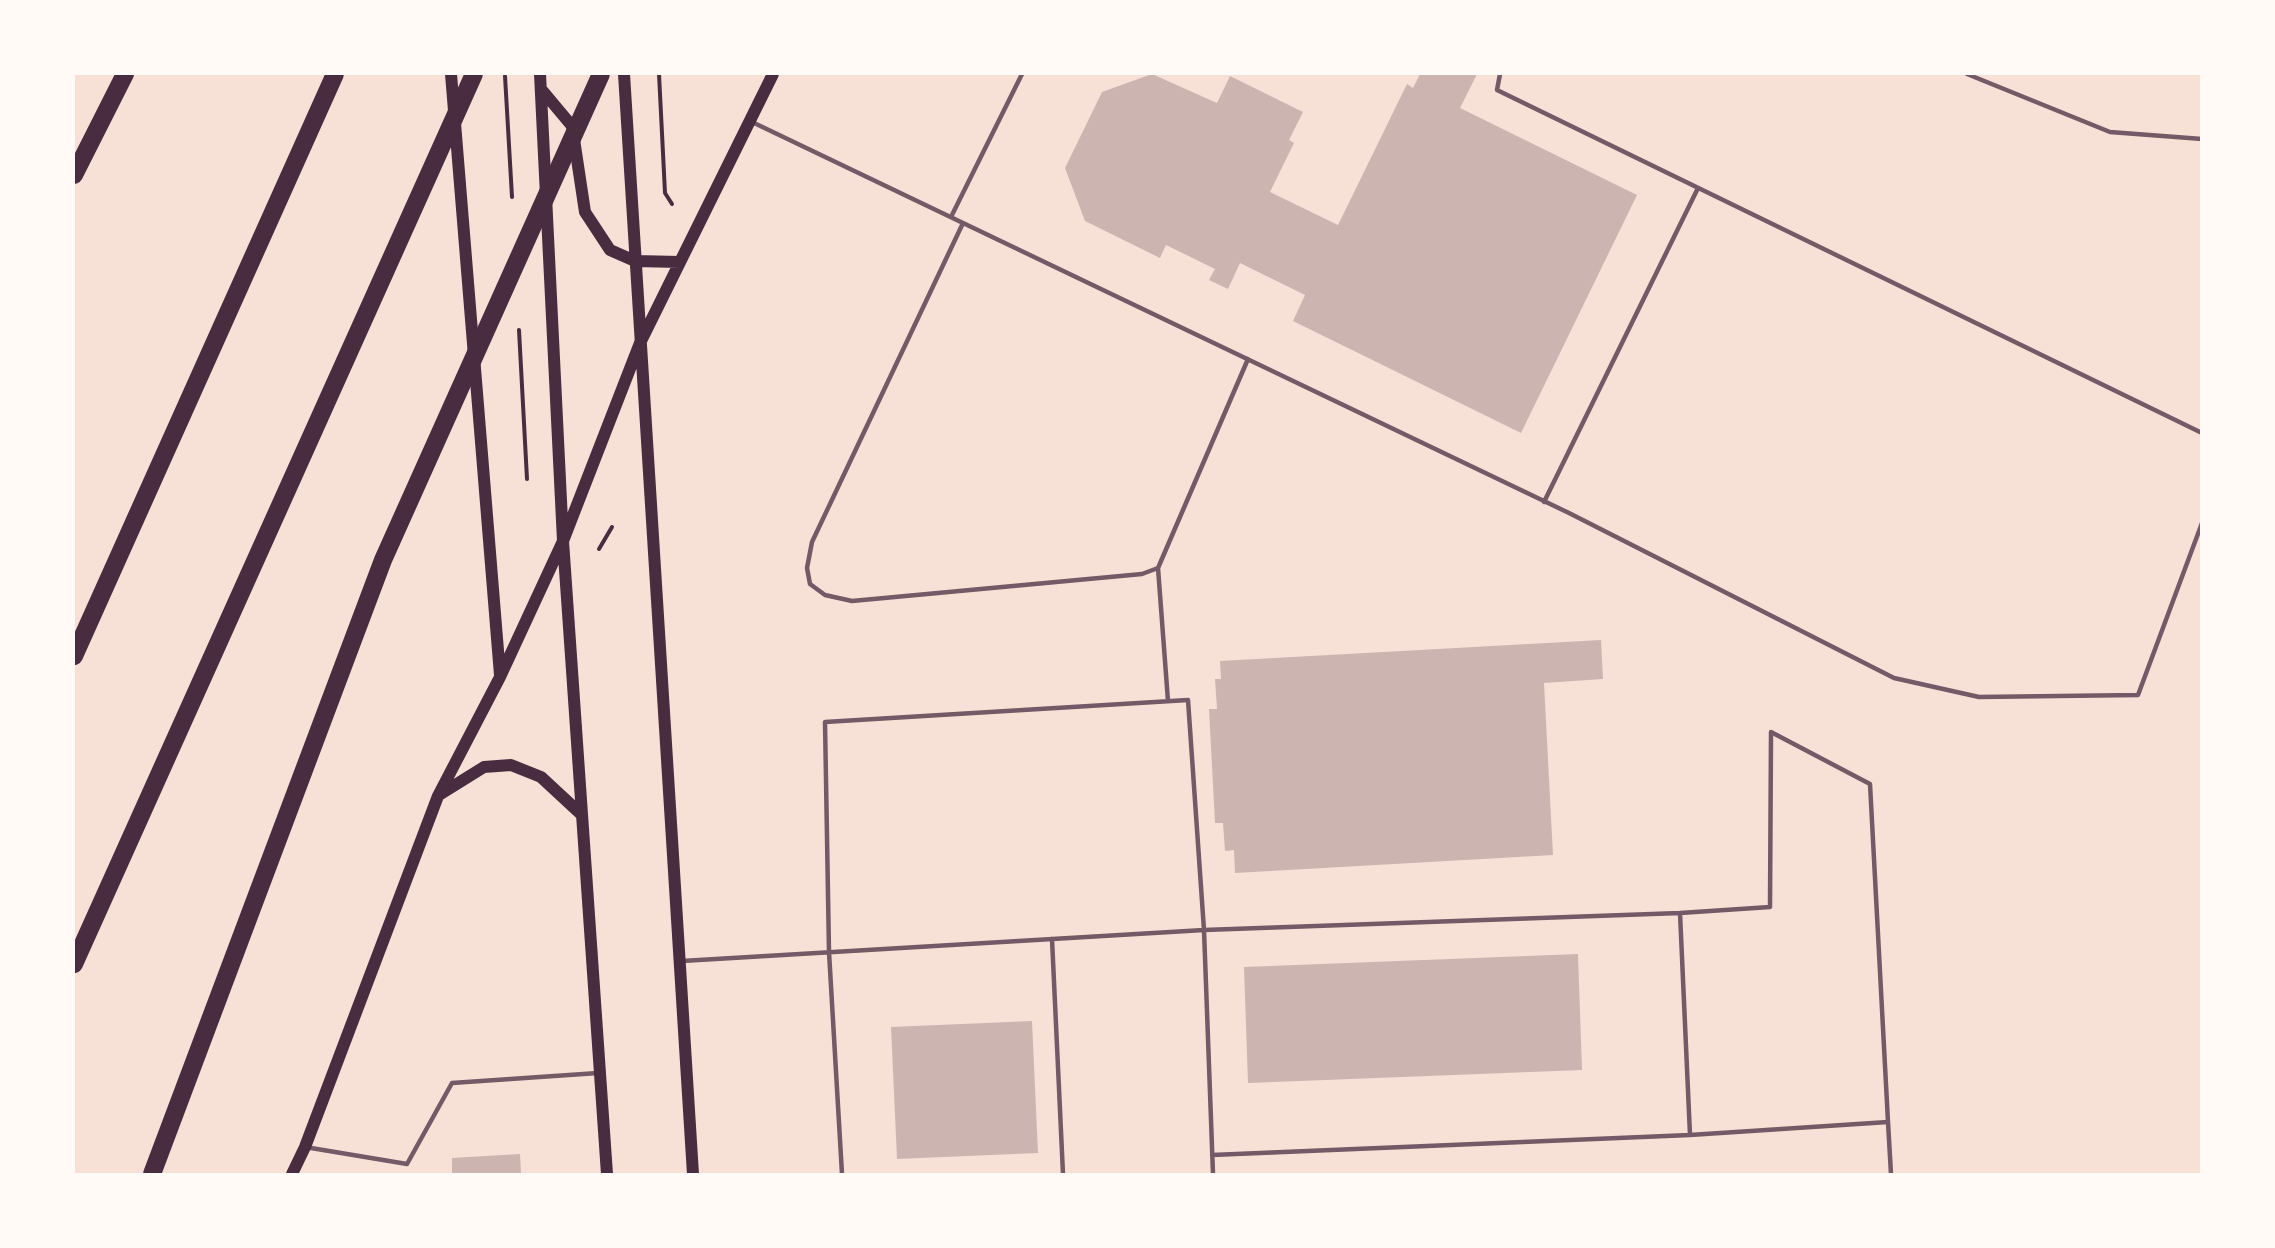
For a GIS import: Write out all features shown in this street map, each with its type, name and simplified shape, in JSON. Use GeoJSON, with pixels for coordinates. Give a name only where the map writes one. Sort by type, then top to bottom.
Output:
{"type":"FeatureCollection","features":[{"type":"Feature","properties":{"kind":"highway"},"geometry":{"type":"LineString","coordinates":[[74,175],[125,74]]}},
{"type":"Feature","properties":{"kind":"highway"},"geometry":{"type":"LineString","coordinates":[[74,656],[335,74]]}},
{"type":"Feature","properties":{"kind":"highway"},"geometry":{"type":"LineString","coordinates":[[74,964],[474,74]]}},
{"type":"Feature","properties":{"kind":"highway"},"geometry":{"type":"LineString","coordinates":[[152,1174],[383,560],[601,74]]}},
{"type":"Feature","properties":{"kind":"main road"},"geometry":{"type":"LineString","coordinates":[[452,74],[500,677]]}},
{"type":"Feature","properties":{"kind":"main road"},"geometry":{"type":"LineString","coordinates":[[540,74],[563,541],[607,1174]]}},
{"type":"Feature","properties":{"kind":"main road"},"geometry":{"type":"LineString","coordinates":[[624,74],[693,1174]]}},
{"type":"Feature","properties":{"kind":"main road"},"geometry":{"type":"LineString","coordinates":[[292,1174],[305,1147],[438,796],[500,677],[563,541],[640,343],[773,74]]}},
{"type":"Feature","properties":{"kind":"main road"},"geometry":{"type":"LineString","coordinates":[[541,89],[572,126],[585,212],[610,250],[636,261],[680,262]]}},
{"type":"Feature","properties":{"kind":"main road"},"geometry":{"type":"LineString","coordinates":[[438,796],[484,767],[512,765],[541,777],[582,815]]}},
{"type":"Feature","properties":{"kind":"lane"},"geometry":{"type":"LineString","coordinates":[[951,217],[1022,74]]}},
{"type":"Feature","properties":{"kind":"lane"},"geometry":{"type":"LineString","coordinates":[[1500,74],[1497,90],[2202,432]]}},
{"type":"Feature","properties":{"kind":"lane"},"geometry":{"type":"LineString","coordinates":[[1969,74],[2110,132],[2202,139]]}},
{"type":"Feature","properties":{"kind":"lane"},"geometry":{"type":"LineString","coordinates":[[750,121],[1544,502],[1894,678],[1979,697],[2138,695],[2202,523]]}},
{"type":"Feature","properties":{"kind":"lane"},"geometry":{"type":"LineString","coordinates":[[1544,502],[1698,188]]}},
{"type":"Feature","properties":{"kind":"lane"},"geometry":{"type":"LineString","coordinates":[[963,223],[812,542],[807,568],[810,584],[825,595],[852,601],[1142,574],[1158,568]]}},
{"type":"Feature","properties":{"kind":"lane"},"geometry":{"type":"LineString","coordinates":[[1168,701],[1158,568],[1248,360]]}},
{"type":"Feature","properties":{"kind":"lane"},"geometry":{"type":"LineString","coordinates":[[842,1174],[829,952],[825,722],[1188,700],[1204,930],[1213,1174]]}},
{"type":"Feature","properties":{"kind":"lane"},"geometry":{"type":"LineString","coordinates":[[681,961],[1204,930],[1680,913],[1770,907],[1771,732],[1870,784],[1891,1174]]}},
{"type":"Feature","properties":{"kind":"lane"},"geometry":{"type":"LineString","coordinates":[[1680,913],[1690,1135]]}},
{"type":"Feature","properties":{"kind":"lane"},"geometry":{"type":"LineString","coordinates":[[1052,939],[1063,1174]]}},
{"type":"Feature","properties":{"kind":"lane"},"geometry":{"type":"LineString","coordinates":[[305,1147],[407,1164],[452,1083],[600,1072]]}},
{"type":"Feature","properties":{"kind":"lane"},"geometry":{"type":"LineString","coordinates":[[1212,1155],[1690,1135],[1888,1122]]}},
{"type":"Feature","properties":{"kind":"path"},"geometry":{"type":"LineString","coordinates":[[659,74],[665,193],[672,204]]}},
{"type":"Feature","properties":{"kind":"path"},"geometry":{"type":"LineString","coordinates":[[599,549],[612,527]]}},
{"type":"Feature","properties":{"kind":"building"},"geometry":{"type":"Polygon","coordinates":[[[1152,74],[1217,103],[1230,76],[1303,112],[1289,140],[1294,143],[1270,192],[1338,225],[1407,84],[1413,88],[1420,74],[1477,74],[1460,108],[1637,195],[1521,433],[1293,321],[1305,295],[1240,263],[1228,289],[1209,280],[1215,269],[1166,245],[1160,258],[1085,221],[1065,168],[1102,92],[1152,74]]]}},
{"type":"Feature","properties":{"kind":"building"},"geometry":{"type":"Polygon","coordinates":[[[1601,640],[1603,679],[1544,683],[1553,855],[1235,873],[1234,850],[1225,851],[1223,823],[1215,823],[1209,709],[1217,709],[1215,679],[1221,679],[1220,661],[1601,640]]]}},
{"type":"Feature","properties":{"kind":"building"},"geometry":{"type":"Polygon","coordinates":[[[1578,954],[1582,1070],[1248,1083],[1244,967],[1578,954]]]}},
{"type":"Feature","properties":{"kind":"building"},"geometry":{"type":"Polygon","coordinates":[[[1032,1021],[1038,1153],[897,1159],[891,1027],[1032,1021]]]}},
{"type":"Feature","properties":{"kind":"building"},"geometry":{"type":"Polygon","coordinates":[[[520,1154],[521,1174],[452,1174],[452,1158],[520,1154]]]}}]}
